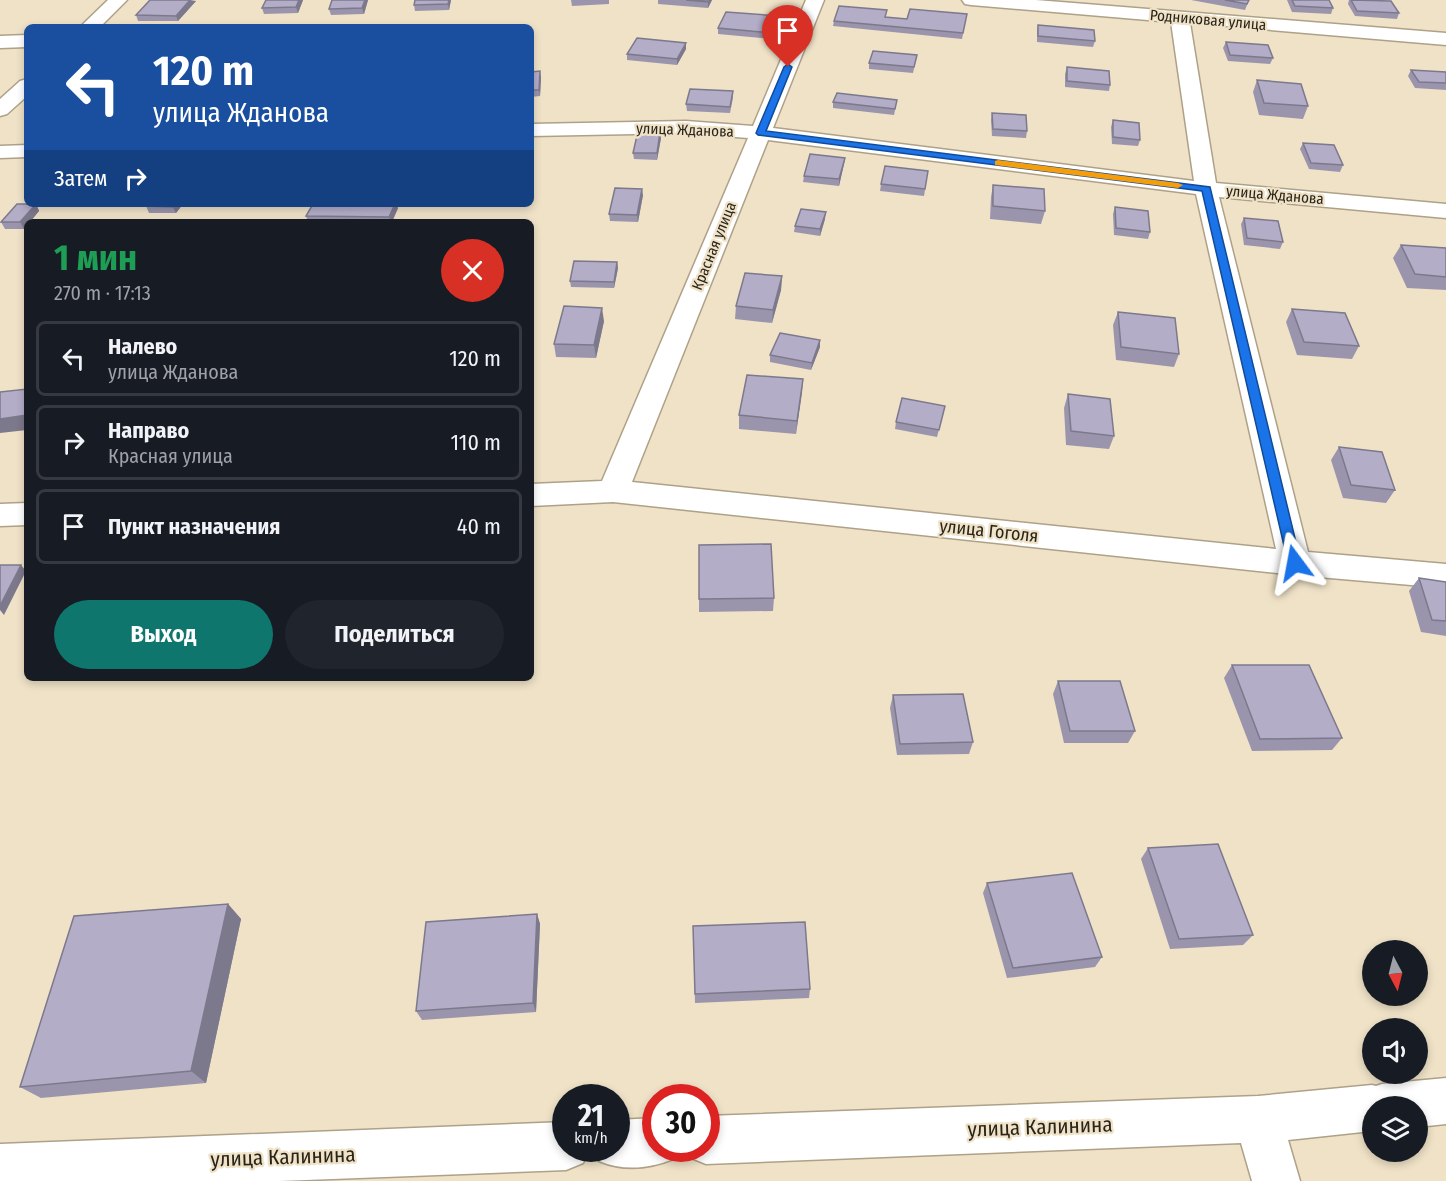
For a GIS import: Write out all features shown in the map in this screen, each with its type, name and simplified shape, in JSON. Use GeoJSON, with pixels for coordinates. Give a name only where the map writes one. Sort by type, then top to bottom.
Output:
{"type":"FeatureCollection","features":[{"type":"Feature","properties":{"kind":"street"},"geometry":{"type":"LineString","coordinates":[[92,24],[118,0]]}},
{"type":"Feature","properties":{"kind":"street","name":"Красная улица"},"geometry":{"type":"LineString","coordinates":[[613,491],[815,0]]}},
{"type":"Feature","properties":{"kind":"street","name":"Родниковая улица"},"geometry":{"type":"LineString","coordinates":[[971,0],[1180,19],[1446,39]]}},
{"type":"Feature","properties":{"kind":"street"},"geometry":{"type":"LineString","coordinates":[[1180,19],[1206,189],[1295,563]]}},
{"type":"Feature","properties":{"kind":"street"},"geometry":{"type":"LineString","coordinates":[[0,42],[24,41]]}},
{"type":"Feature","properties":{"kind":"street"},"geometry":{"type":"LineString","coordinates":[[0,110],[24,88]]}},
{"type":"Feature","properties":{"kind":"street","name":"улица Жданова"},"geometry":{"type":"LineString","coordinates":[[534,130],[686,127],[761,133],[1206,189],[1446,211]]}},
{"type":"Feature","properties":{"kind":"street"},"geometry":{"type":"LineString","coordinates":[[0,152],[24,151]]}},
{"type":"Feature","properties":{"kind":"street","name":"улица Гоголя"},"geometry":{"type":"LineString","coordinates":[[534,495],[613,491],[1295,563],[1446,576]]}},
{"type":"Feature","properties":{"kind":"street"},"geometry":{"type":"LineString","coordinates":[[0,515],[24,514]]}},
{"type":"Feature","properties":{"kind":"street"},"geometry":{"type":"LineString","coordinates":[[1428,1103],[1446,1101]]}},
{"type":"Feature","properties":{"kind":"street","name":"улица Калинина"},"geometry":{"type":"LineString","coordinates":[[720,1139],[1258,1119],[1362,1109]]}},
{"type":"Feature","properties":{"kind":"street"},"geometry":{"type":"LineString","coordinates":[[1258,1119],[1276,1181]]}},
{"type":"Feature","properties":{"kind":"street","name":"улица Калинина"},"geometry":{"type":"LineString","coordinates":[[0,1168],[552,1147]]}},
{"type":"Feature","properties":{"kind":"building"},"geometry":{"type":"Polygon","coordinates":[[[150,0],[190,0],[176,16],[136,15],[150,0]]]}},
{"type":"Feature","properties":{"kind":"building"},"geometry":{"type":"Polygon","coordinates":[[[266,0],[299,0],[296,7],[262,8],[266,0]]]}},
{"type":"Feature","properties":{"kind":"building"},"geometry":{"type":"Polygon","coordinates":[[[332,0],[365,0],[362,8],[329,9],[332,0]]]}},
{"type":"Feature","properties":{"kind":"building"},"geometry":{"type":"Polygon","coordinates":[[[415,0],[449,0],[448,4],[414,5],[415,0]]]}},
{"type":"Feature","properties":{"kind":"building"},"geometry":{"type":"Polygon","coordinates":[[[686,0],[709,0],[708,2],[686,0]]]}},
{"type":"Feature","properties":{"kind":"building"},"geometry":{"type":"Polygon","coordinates":[[[1225,0],[1249,0],[1247,4],[1225,0]]]}},
{"type":"Feature","properties":{"kind":"building"},"geometry":{"type":"Polygon","coordinates":[[[1292,0],[1329,0],[1333,8],[1295,6],[1292,0]]]}},
{"type":"Feature","properties":{"kind":"building"},"geometry":{"type":"Polygon","coordinates":[[[1351,0],[1391,1],[1399,13],[1357,11],[1351,0]]]}},
{"type":"Feature","properties":{"kind":"building"},"geometry":{"type":"Polygon","coordinates":[[[839,6],[887,10],[885,17],[907,19],[910,9],[967,14],[963,33],[834,21],[839,6]]]}},
{"type":"Feature","properties":{"kind":"building"},"geometry":{"type":"Polygon","coordinates":[[[726,12],[779,16],[772,33],[718,28],[726,12]]]}},
{"type":"Feature","properties":{"kind":"building"},"geometry":{"type":"Polygon","coordinates":[[[1038,25],[1094,30],[1095,41],[1038,36],[1038,25]]]}},
{"type":"Feature","properties":{"kind":"building"},"geometry":{"type":"Polygon","coordinates":[[[637,38],[686,43],[677,59],[627,54],[637,38]]]}},
{"type":"Feature","properties":{"kind":"building"},"geometry":{"type":"Polygon","coordinates":[[[1226,42],[1268,45],[1273,58],[1230,55],[1226,42]]]}},
{"type":"Feature","properties":{"kind":"building"},"geometry":{"type":"Polygon","coordinates":[[[873,51],[917,55],[914,67],[869,63],[873,51]]]}},
{"type":"Feature","properties":{"kind":"building"},"geometry":{"type":"Polygon","coordinates":[[[1067,67],[1109,71],[1110,85],[1067,81],[1067,67]]]}},
{"type":"Feature","properties":{"kind":"building"},"geometry":{"type":"Polygon","coordinates":[[[1411,70],[1446,72],[1446,83],[1419,82],[1411,70]]]}},
{"type":"Feature","properties":{"kind":"building"},"geometry":{"type":"Polygon","coordinates":[[[540,71],[539,90],[534,90],[534,72],[540,71]]]}},
{"type":"Feature","properties":{"kind":"building"},"geometry":{"type":"Polygon","coordinates":[[[1257,80],[1301,84],[1308,106],[1264,103],[1257,80]]]}},
{"type":"Feature","properties":{"kind":"building"},"geometry":{"type":"Polygon","coordinates":[[[690,89],[733,91],[730,107],[686,104],[690,89]]]}},
{"type":"Feature","properties":{"kind":"building"},"geometry":{"type":"Polygon","coordinates":[[[837,93],[897,100],[895,109],[833,102],[837,93]]]}},
{"type":"Feature","properties":{"kind":"building"},"geometry":{"type":"Polygon","coordinates":[[[992,113],[1026,115],[1027,131],[993,129],[992,113]]]}},
{"type":"Feature","properties":{"kind":"building"},"geometry":{"type":"Polygon","coordinates":[[[1113,120],[1139,123],[1140,140],[1113,137],[1113,120]]]}},
{"type":"Feature","properties":{"kind":"building"},"geometry":{"type":"Polygon","coordinates":[[[638,131],[660,132],[657,153],[633,153],[638,131]]]}},
{"type":"Feature","properties":{"kind":"building"},"geometry":{"type":"Polygon","coordinates":[[[1303,143],[1334,145],[1343,165],[1311,163],[1303,143]]]}},
{"type":"Feature","properties":{"kind":"building"},"geometry":{"type":"Polygon","coordinates":[[[810,154],[845,158],[839,179],[804,176],[810,154]]]}},
{"type":"Feature","properties":{"kind":"building"},"geometry":{"type":"Polygon","coordinates":[[[885,166],[928,171],[925,189],[881,184],[885,166]]]}},
{"type":"Feature","properties":{"kind":"building"},"geometry":{"type":"Polygon","coordinates":[[[993,185],[1044,189],[1045,211],[993,206],[993,185]]]}},
{"type":"Feature","properties":{"kind":"building"},"geometry":{"type":"Polygon","coordinates":[[[615,188],[642,189],[637,215],[609,214],[615,188]]]}},
{"type":"Feature","properties":{"kind":"building"},"geometry":{"type":"Polygon","coordinates":[[[17,204],[33,207],[20,222],[1,222],[17,204]]]}},
{"type":"Feature","properties":{"kind":"building"},"geometry":{"type":"Polygon","coordinates":[[[311,207],[394,207],[389,217],[306,216],[311,207]]]}},
{"type":"Feature","properties":{"kind":"building"},"geometry":{"type":"Polygon","coordinates":[[[1115,207],[1148,211],[1150,232],[1116,228],[1115,207]]]}},
{"type":"Feature","properties":{"kind":"building"},"geometry":{"type":"Polygon","coordinates":[[[801,209],[826,212],[820,229],[795,226],[801,209]]]}},
{"type":"Feature","properties":{"kind":"building"},"geometry":{"type":"Polygon","coordinates":[[[1244,218],[1278,221],[1283,242],[1247,238],[1244,218]]]}},
{"type":"Feature","properties":{"kind":"building"},"geometry":{"type":"Polygon","coordinates":[[[1401,245],[1446,248],[1446,277],[1415,274],[1401,245]]]}},
{"type":"Feature","properties":{"kind":"building"},"geometry":{"type":"Polygon","coordinates":[[[574,261],[617,262],[614,282],[570,281],[574,261]]]}},
{"type":"Feature","properties":{"kind":"building"},"geometry":{"type":"Polygon","coordinates":[[[745,273],[782,276],[773,310],[736,306],[745,273]]]}},
{"type":"Feature","properties":{"kind":"building"},"geometry":{"type":"Polygon","coordinates":[[[564,306],[602,308],[594,345],[554,344],[564,306]]]}},
{"type":"Feature","properties":{"kind":"building"},"geometry":{"type":"Polygon","coordinates":[[[1292,309],[1345,313],[1359,346],[1304,342],[1292,309]]]}},
{"type":"Feature","properties":{"kind":"building"},"geometry":{"type":"Polygon","coordinates":[[[1118,312],[1175,318],[1179,354],[1121,347],[1118,312]]]}},
{"type":"Feature","properties":{"kind":"building"},"geometry":{"type":"Polygon","coordinates":[[[780,333],[820,340],[812,363],[770,355],[780,333]]]}},
{"type":"Feature","properties":{"kind":"building"},"geometry":{"type":"Polygon","coordinates":[[[747,375],[803,379],[797,421],[739,415],[747,375]]]}},
{"type":"Feature","properties":{"kind":"building"},"geometry":{"type":"Polygon","coordinates":[[[24,389],[24,415],[0,419],[0,392],[24,389]]]}},
{"type":"Feature","properties":{"kind":"building"},"geometry":{"type":"Polygon","coordinates":[[[1068,394],[1110,399],[1114,436],[1071,431],[1068,394]]]}},
{"type":"Feature","properties":{"kind":"building"},"geometry":{"type":"Polygon","coordinates":[[[902,398],[945,406],[939,430],[896,422],[902,398]]]}},
{"type":"Feature","properties":{"kind":"building"},"geometry":{"type":"Polygon","coordinates":[[[1339,447],[1382,452],[1395,490],[1351,485],[1339,447]]]}},
{"type":"Feature","properties":{"kind":"building"},"geometry":{"type":"Polygon","coordinates":[[[771,544],[774,598],[699,599],[699,545],[771,544]]]}},
{"type":"Feature","properties":{"kind":"building"},"geometry":{"type":"Polygon","coordinates":[[[0,565],[21,565],[0,606],[0,565]]]}},
{"type":"Feature","properties":{"kind":"building"},"geometry":{"type":"Polygon","coordinates":[[[1419,578],[1446,582],[1446,621],[1432,620],[1419,578]]]}},
{"type":"Feature","properties":{"kind":"building"},"geometry":{"type":"Polygon","coordinates":[[[1232,665],[1309,665],[1342,738],[1260,739],[1232,665]]]}},
{"type":"Feature","properties":{"kind":"building"},"geometry":{"type":"Polygon","coordinates":[[[1058,681],[1120,681],[1135,731],[1070,731],[1058,681]]]}},
{"type":"Feature","properties":{"kind":"building"},"geometry":{"type":"Polygon","coordinates":[[[963,694],[973,742],[900,744],[893,695],[963,694]]]}},
{"type":"Feature","properties":{"kind":"building"},"geometry":{"type":"Polygon","coordinates":[[[1218,844],[1253,935],[1179,939],[1148,848],[1218,844]]]}},
{"type":"Feature","properties":{"kind":"building"},"geometry":{"type":"Polygon","coordinates":[[[1072,873],[1102,957],[1013,968],[987,883],[1072,873]]]}},
{"type":"Feature","properties":{"kind":"building"},"geometry":{"type":"Polygon","coordinates":[[[228,904],[191,1071],[20,1087],[74,916],[228,904]]]}},
{"type":"Feature","properties":{"kind":"building"},"geometry":{"type":"Polygon","coordinates":[[[537,914],[533,1003],[416,1011],[426,922],[537,914]]]}},
{"type":"Feature","properties":{"kind":"building"},"geometry":{"type":"Polygon","coordinates":[[[805,922],[810,989],[695,994],[693,926],[805,922]]]}},
{"type":"Feature","properties":{"kind":"slow traffic"},"geometry":{"type":"LineString","coordinates":[[998,163],[1178,185]]}},
{"type":"Feature","properties":{"kind":"route"},"geometry":{"type":"LineString","coordinates":[[788,67],[761,133],[1206,189],[1295,563]]}}]}
